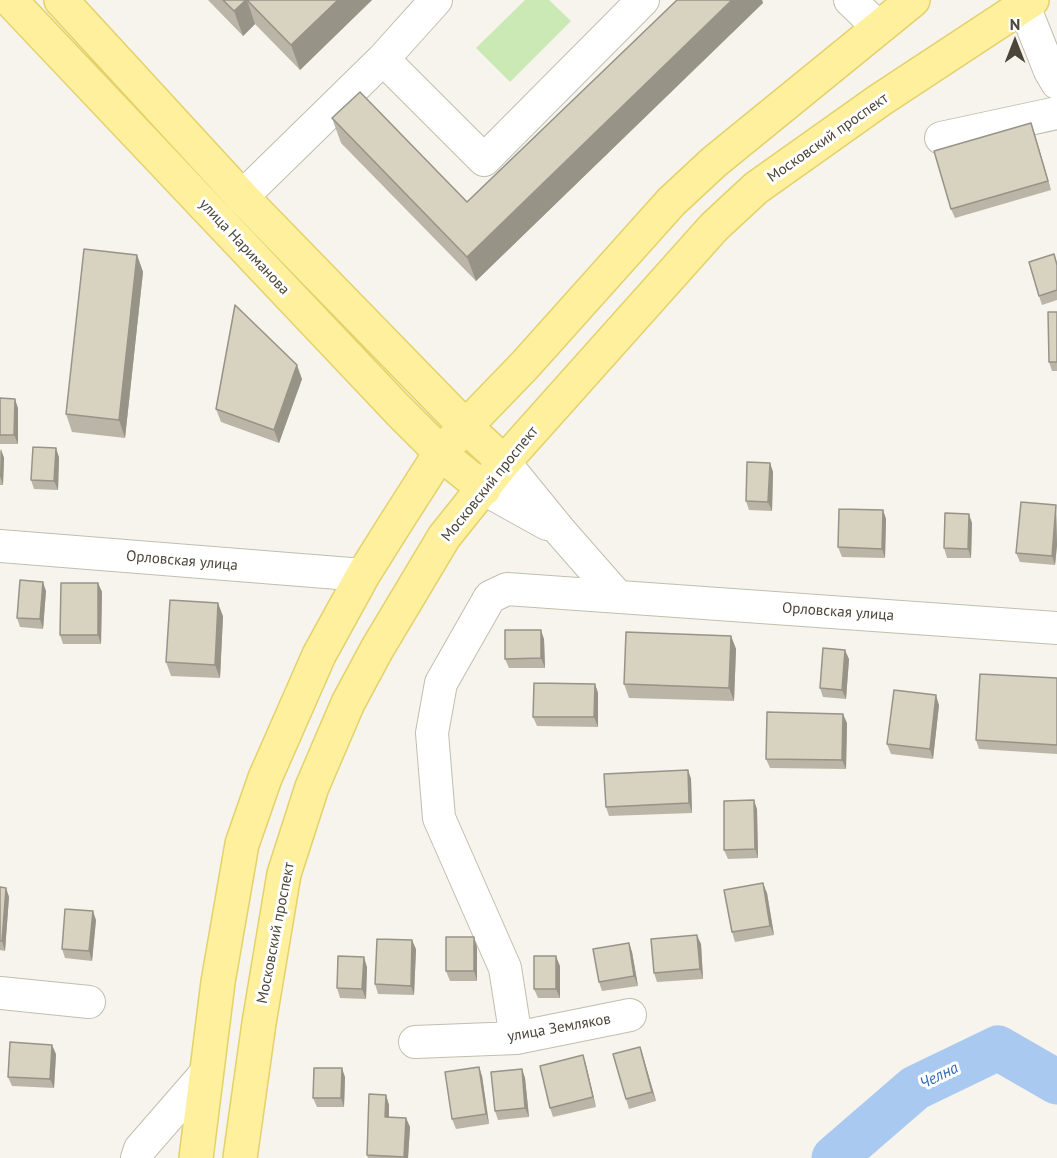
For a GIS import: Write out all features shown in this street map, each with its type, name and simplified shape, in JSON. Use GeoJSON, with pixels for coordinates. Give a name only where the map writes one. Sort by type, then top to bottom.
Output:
{"type":"FeatureCollection","features":[{"type":"Feature","properties":{"kind":"main road","name":"улица Нариманова"},"geometry":{"type":"LineString","coordinates":[[10,0],[368,378],[441,452],[484,489]]}},
{"type":"Feature","properties":{"kind":"main road"},"geometry":{"type":"LineString","coordinates":[[61,0],[242,197],[465,426],[504,462]]}},
{"type":"Feature","properties":{"kind":"main road"},"geometry":{"type":"LineString","coordinates":[[196,1158],[218,982],[242,844],[265,778],[319,655],[363,575],[441,452],[525,365],[671,202],[714,162],[913,0]]}},
{"type":"Feature","properties":{"kind":"main road","name":"Московский проспект"},"geometry":{"type":"LineString","coordinates":[[240,1158],[259,1023],[284,874],[312,787],[348,703],[377,649],[444,537],[504,462],[714,227],[756,188],[880,100],[1028,3]]}},
{"type":"Feature","properties":{"kind":"street"},"geometry":{"type":"LineString","coordinates":[[242,197],[383,59],[436,0]]}},
{"type":"Feature","properties":{"kind":"street"},"geometry":{"type":"LineString","coordinates":[[383,59],[484,160],[643,0]]}},
{"type":"Feature","properties":{"kind":"street"},"geometry":{"type":"LineString","coordinates":[[850,0],[879,28]]}},
{"type":"Feature","properties":{"kind":"street"},"geometry":{"type":"LineString","coordinates":[[1028,3],[1055,73]]}},
{"type":"Feature","properties":{"kind":"street"},"geometry":{"type":"LineString","coordinates":[[941,138],[1057,113]]}},
{"type":"Feature","properties":{"kind":"street"},"geometry":{"type":"LineString","coordinates":[[504,462],[618,597]]}},
{"type":"Feature","properties":{"kind":"street"},"geometry":{"type":"LineString","coordinates":[[484,489],[561,532]]}},
{"type":"Feature","properties":{"kind":"street","name":"Орловская улица"},"geometry":{"type":"LineString","coordinates":[[0,546],[363,575]]}},
{"type":"Feature","properties":{"kind":"street","name":"Орловская улица"},"geometry":{"type":"LineString","coordinates":[[516,1038],[505,968],[439,818],[432,732],[441,683],[490,597],[507,589],[1057,628]]}},
{"type":"Feature","properties":{"kind":"street"},"geometry":{"type":"LineString","coordinates":[[0,993],[89,1002]]}},
{"type":"Feature","properties":{"kind":"street","name":"улица Земляков"},"geometry":{"type":"LineString","coordinates":[[415,1042],[516,1038],[630,1015]]}},
{"type":"Feature","properties":{"kind":"street"},"geometry":{"type":"LineString","coordinates":[[137,1158],[140,1149],[206,1073]]}},
{"type":"Feature","properties":{"kind":"green space"},"geometry":{"type":"Polygon","coordinates":[[[525,0],[549,0],[571,21],[510,82],[476,48],[525,0]]]}},
{"type":"Feature","properties":{"kind":"building"},"geometry":{"type":"Polygon","coordinates":[[[223,0],[246,0],[234,11],[223,0]]]}},
{"type":"Feature","properties":{"kind":"building"},"geometry":{"type":"Polygon","coordinates":[[[247,0],[338,0],[291,45],[247,0]]]}},
{"type":"Feature","properties":{"kind":"building"},"geometry":{"type":"Polygon","coordinates":[[[677,0],[732,0],[467,257],[332,118],[360,92],[467,202],[677,0]]]}},
{"type":"Feature","properties":{"kind":"building"},"geometry":{"type":"Polygon","coordinates":[[[1031,123],[1048,181],[951,209],[934,151],[1031,123]]]}},
{"type":"Feature","properties":{"kind":"building"},"geometry":{"type":"Polygon","coordinates":[[[84,249],[137,255],[119,420],[66,414],[84,249]]]}},
{"type":"Feature","properties":{"kind":"building"},"geometry":{"type":"Polygon","coordinates":[[[1054,254],[1057,265],[1057,290],[1039,296],[1029,262],[1054,254]]]}},
{"type":"Feature","properties":{"kind":"building"},"geometry":{"type":"Polygon","coordinates":[[[235,305],[297,365],[274,430],[216,409],[235,305]]]}},
{"type":"Feature","properties":{"kind":"building"},"geometry":{"type":"Polygon","coordinates":[[[1048,312],[1057,312],[1057,362],[1049,362],[1048,312]]]}},
{"type":"Feature","properties":{"kind":"building"},"geometry":{"type":"Polygon","coordinates":[[[0,398],[15,399],[14,435],[0,435],[0,398]]]}},
{"type":"Feature","properties":{"kind":"building"},"geometry":{"type":"Polygon","coordinates":[[[33,447],[56,448],[54,481],[31,480],[33,447]]]}},
{"type":"Feature","properties":{"kind":"building"},"geometry":{"type":"Polygon","coordinates":[[[747,462],[770,463],[768,502],[746,501],[747,462]]]}},
{"type":"Feature","properties":{"kind":"building"},"geometry":{"type":"Polygon","coordinates":[[[1021,502],[1056,505],[1052,556],[1016,553],[1021,502]]]}},
{"type":"Feature","properties":{"kind":"building"},"geometry":{"type":"Polygon","coordinates":[[[839,509],[883,510],[882,549],[838,547],[839,509]]]}},
{"type":"Feature","properties":{"kind":"building"},"geometry":{"type":"Polygon","coordinates":[[[945,513],[969,514],[968,549],[944,548],[945,513]]]}},
{"type":"Feature","properties":{"kind":"building"},"geometry":{"type":"Polygon","coordinates":[[[20,580],[43,582],[40,619],[17,618],[20,580]]]}},
{"type":"Feature","properties":{"kind":"building"},"geometry":{"type":"Polygon","coordinates":[[[61,583],[98,583],[98,635],[60,635],[61,583]]]}},
{"type":"Feature","properties":{"kind":"building"},"geometry":{"type":"Polygon","coordinates":[[[170,600],[218,603],[215,665],[166,662],[170,600]]]}},
{"type":"Feature","properties":{"kind":"building"},"geometry":{"type":"Polygon","coordinates":[[[505,630],[541,630],[541,658],[505,659],[505,630]]]}},
{"type":"Feature","properties":{"kind":"building"},"geometry":{"type":"Polygon","coordinates":[[[626,632],[731,636],[729,688],[624,684],[626,632]]]}},
{"type":"Feature","properties":{"kind":"building"},"geometry":{"type":"Polygon","coordinates":[[[823,648],[845,650],[842,690],[820,688],[823,648]]]}},
{"type":"Feature","properties":{"kind":"building"},"geometry":{"type":"Polygon","coordinates":[[[980,674],[1057,678],[1057,745],[976,740],[980,674]]]}},
{"type":"Feature","properties":{"kind":"building"},"geometry":{"type":"Polygon","coordinates":[[[534,683],[595,684],[594,717],[533,717],[534,683]]]}},
{"type":"Feature","properties":{"kind":"building"},"geometry":{"type":"Polygon","coordinates":[[[894,690],[936,695],[930,749],[887,744],[894,690]]]}},
{"type":"Feature","properties":{"kind":"building"},"geometry":{"type":"Polygon","coordinates":[[[767,712],[843,714],[842,760],[766,759],[767,712]]]}},
{"type":"Feature","properties":{"kind":"building"},"geometry":{"type":"Polygon","coordinates":[[[688,770],[689,803],[606,807],[604,774],[688,770]]]}},
{"type":"Feature","properties":{"kind":"building"},"geometry":{"type":"Polygon","coordinates":[[[754,800],[755,849],[724,850],[724,801],[754,800]]]}},
{"type":"Feature","properties":{"kind":"building"},"geometry":{"type":"Polygon","coordinates":[[[763,883],[770,926],[732,932],[724,890],[763,883]]]}},
{"type":"Feature","properties":{"kind":"building"},"geometry":{"type":"Polygon","coordinates":[[[0,887],[6,888],[2,941],[0,941],[0,887]]]}},
{"type":"Feature","properties":{"kind":"building"},"geometry":{"type":"Polygon","coordinates":[[[65,909],[93,911],[89,951],[62,949],[65,909]]]}},
{"type":"Feature","properties":{"kind":"building"},"geometry":{"type":"Polygon","coordinates":[[[697,935],[700,969],[654,973],[651,939],[697,935]]]}},
{"type":"Feature","properties":{"kind":"building"},"geometry":{"type":"Polygon","coordinates":[[[446,937],[474,937],[474,971],[446,971],[446,937]]]}},
{"type":"Feature","properties":{"kind":"building"},"geometry":{"type":"Polygon","coordinates":[[[377,939],[412,940],[411,986],[375,984],[377,939]]]}},
{"type":"Feature","properties":{"kind":"building"},"geometry":{"type":"Polygon","coordinates":[[[629,943],[634,976],[599,982],[593,949],[629,943]]]}},
{"type":"Feature","properties":{"kind":"building"},"geometry":{"type":"Polygon","coordinates":[[[338,956],[364,957],[362,989],[337,988],[338,956]]]}},
{"type":"Feature","properties":{"kind":"building"},"geometry":{"type":"Polygon","coordinates":[[[534,956],[556,956],[556,989],[534,989],[534,956]]]}},
{"type":"Feature","properties":{"kind":"building"},"geometry":{"type":"Polygon","coordinates":[[[10,1042],[52,1045],[50,1079],[8,1077],[10,1042]]]}},
{"type":"Feature","properties":{"kind":"building"},"geometry":{"type":"Polygon","coordinates":[[[640,1047],[652,1092],[626,1099],[613,1054],[640,1047]]]}},
{"type":"Feature","properties":{"kind":"building"},"geometry":{"type":"Polygon","coordinates":[[[583,1055],[593,1097],[550,1108],[540,1066],[583,1055]]]}},
{"type":"Feature","properties":{"kind":"building"},"geometry":{"type":"Polygon","coordinates":[[[479,1067],[486,1114],[452,1119],[445,1072],[479,1067]]]}},
{"type":"Feature","properties":{"kind":"building"},"geometry":{"type":"Polygon","coordinates":[[[314,1068],[342,1068],[341,1098],[313,1098],[314,1068]]]}},
{"type":"Feature","properties":{"kind":"building"},"geometry":{"type":"Polygon","coordinates":[[[522,1069],[525,1108],[495,1111],[491,1072],[522,1069]]]}},
{"type":"Feature","properties":{"kind":"building"},"geometry":{"type":"Polygon","coordinates":[[[369,1094],[386,1095],[385,1117],[406,1118],[404,1157],[367,1155],[369,1094]]]}},
{"type":"Feature","properties":{"kind":"waterway","name":"Челна"},"geometry":{"type":"LineString","coordinates":[[834,1158],[915,1088],[998,1048],[1057,1082]]}}]}
